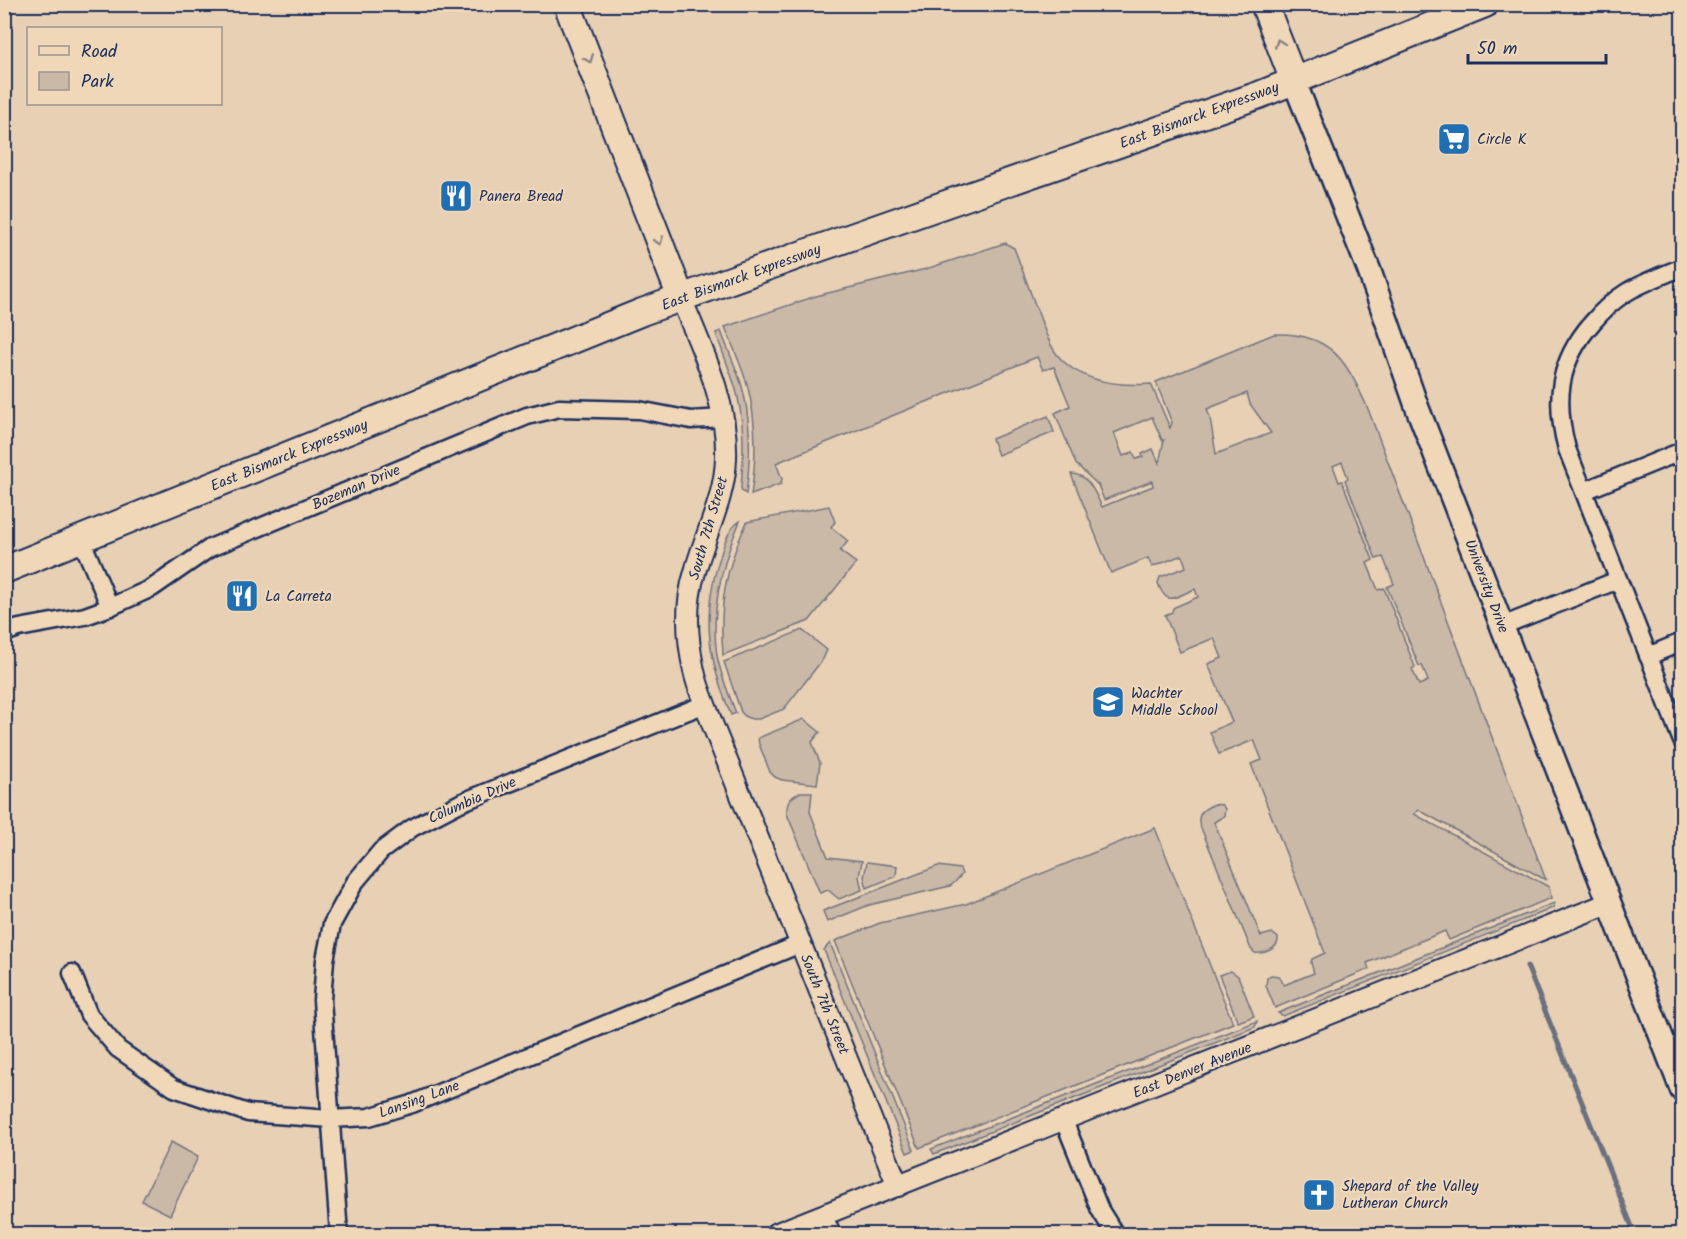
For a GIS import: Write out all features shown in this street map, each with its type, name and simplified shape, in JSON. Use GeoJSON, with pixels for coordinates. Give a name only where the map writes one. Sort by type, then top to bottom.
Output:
{"type":"FeatureCollection","features":[{"type":"Feature","properties":{"kind":"main road","name":"South 7th Street"},"geometry":{"type":"LineString","coordinates":[[567,4],[681,298]]}},
{"type":"Feature","properties":{"kind":"main road"},"geometry":{"type":"LineString","coordinates":[[1264,4],[1294,81]]}},
{"type":"Feature","properties":{"kind":"main road","name":"East Bismarck Expressway"},"geometry":{"type":"LineString","coordinates":[[4,570],[681,298],[1187,121],[1294,81],[1485,4]]}},
{"type":"Feature","properties":{"kind":"main road","name":"University Drive"},"geometry":{"type":"LineString","coordinates":[[1294,81],[1366,261],[1416,407],[1683,1090]]}},
{"type":"Feature","properties":{"kind":"street"},"geometry":{"type":"LineString","coordinates":[[1683,267],[1626,293],[1597,317],[1575,347],[1568,361],[1562,378],[1560,396],[1560,415],[1567,449],[1683,741]]}},
{"type":"Feature","properties":{"kind":"street","name":"South 7th Street"},"geometry":{"type":"LineString","coordinates":[[681,298],[710,366],[719,397],[726,458],[718,504],[695,570],[689,600],[688,617],[694,672],[800,944],[898,1186]]}},
{"type":"Feature","properties":{"kind":"street","name":"Bozeman Drive"},"geometry":{"type":"LineString","coordinates":[[4,633],[19,628],[85,616],[110,607],[152,588],[210,548],[526,416],[559,408],[639,410],[691,420],[723,418]]}},
{"type":"Feature","properties":{"kind":"street"},"geometry":{"type":"LineString","coordinates":[[1584,491],[1683,451]]}},
{"type":"Feature","properties":{"kind":"street"},"geometry":{"type":"LineString","coordinates":[[81,539],[110,607]]}},
{"type":"Feature","properties":{"kind":"street"},"geometry":{"type":"LineString","coordinates":[[1502,626],[1618,580]]}},
{"type":"Feature","properties":{"kind":"street"},"geometry":{"type":"LineString","coordinates":[[1648,656],[1683,642]]}},
{"type":"Feature","properties":{"kind":"street","name":"Columbia Drive"},"geometry":{"type":"LineString","coordinates":[[339,1234],[322,1000],[325,960],[332,924],[355,882],[381,851],[412,828],[460,803],[705,704]]}},
{"type":"Feature","properties":{"kind":"street","name":"East Denver Avenue"},"geometry":{"type":"LineString","coordinates":[[775,1234],[1609,903]]}},
{"type":"Feature","properties":{"kind":"street","name":"Lansing Lane"},"geometry":{"type":"LineString","coordinates":[[72,973],[89,1015],[118,1049],[174,1088],[248,1113],[330,1119],[369,1117],[412,1104],[800,944]]}},
{"type":"Feature","properties":{"kind":"street"},"geometry":{"type":"LineString","coordinates":[[1064,1120],[1100,1210],[1114,1234]]}},
{"type":"Feature","properties":{"kind":"street"},"geometry":{"type":"LineString","coordinates":[[824,1216],[832,1234]]}},
{"type":"Feature","properties":{"kind":"green space"},"geometry":{"type":"Polygon","coordinates":[[[1005,243],[1014,248],[1048,337],[1059,357],[1073,369],[1094,379],[1105,382],[1151,384],[1170,428],[1172,423],[1156,382],[1274,334],[1310,338],[1324,344],[1335,353],[1353,377],[1368,409],[1546,880],[1419,810],[1414,814],[1549,887],[1551,898],[1449,940],[1445,931],[1367,963],[1369,969],[1275,1008],[1266,986],[1267,978],[1271,975],[1279,976],[1284,985],[1314,973],[1312,959],[1325,953],[1251,764],[1262,760],[1254,740],[1219,754],[1210,732],[1232,722],[1208,664],[1222,658],[1214,638],[1180,652],[1165,615],[1172,612],[1173,608],[1198,597],[1195,589],[1168,598],[1161,591],[1158,583],[1160,577],[1186,567],[1182,555],[1152,567],[1148,558],[1111,573],[1071,474],[1087,481],[1102,507],[1153,486],[1152,481],[1104,500],[1098,485],[1076,464],[1055,413],[1070,406],[1054,367],[1043,370],[1037,357],[776,463],[782,479],[781,484],[751,495],[755,453],[753,412],[747,384],[725,327],[816,296],[926,269],[1005,243]],[[1247,393],[1207,409],[1216,454],[1271,433],[1250,404],[1247,393]],[[1152,417],[1114,433],[1123,456],[1133,452],[1136,459],[1143,457],[1142,454],[1153,449],[1159,463],[1164,440],[1152,417]],[[1342,462],[1333,466],[1339,482],[1342,481],[1373,560],[1367,563],[1378,590],[1384,588],[1415,667],[1412,669],[1419,685],[1428,681],[1422,665],[1419,666],[1387,587],[1394,584],[1383,557],[1376,559],[1345,480],[1348,478],[1342,462]]]}},
{"type":"Feature","properties":{"kind":"green space"},"geometry":{"type":"Polygon","coordinates":[[[721,331],[745,397],[750,452],[746,494],[741,488],[743,450],[741,412],[735,386],[716,333],[721,331]]]}},
{"type":"Feature","properties":{"kind":"green space"},"geometry":{"type":"Polygon","coordinates":[[[1048,416],[1054,432],[998,455],[992,439],[1048,416]]]}},
{"type":"Feature","properties":{"kind":"green space"},"geometry":{"type":"Polygon","coordinates":[[[829,506],[835,522],[831,527],[848,541],[840,551],[856,563],[809,621],[723,655],[722,619],[725,587],[733,555],[747,522],[829,506]]]}},
{"type":"Feature","properties":{"kind":"green space"},"geometry":{"type":"Polygon","coordinates":[[[740,521],[723,570],[715,621],[717,656],[736,713],[731,715],[712,656],[709,618],[714,578],[725,542],[729,532],[740,521]]]}},
{"type":"Feature","properties":{"kind":"green space"},"geometry":{"type":"Polygon","coordinates":[[[802,630],[827,650],[823,659],[784,709],[759,719],[746,717],[741,712],[724,662],[802,630]]]}},
{"type":"Feature","properties":{"kind":"green space"},"geometry":{"type":"Polygon","coordinates":[[[804,719],[820,732],[812,742],[820,763],[817,784],[782,780],[775,777],[770,772],[759,744],[758,738],[804,719]]]}},
{"type":"Feature","properties":{"kind":"green space"},"geometry":{"type":"Polygon","coordinates":[[[801,792],[812,792],[810,812],[828,857],[862,861],[859,877],[862,890],[839,899],[828,890],[820,893],[787,814],[789,801],[801,792]]]}},
{"type":"Feature","properties":{"kind":"green space"},"geometry":{"type":"Polygon","coordinates":[[[1215,804],[1222,805],[1225,809],[1224,816],[1214,822],[1261,936],[1272,933],[1278,938],[1274,948],[1263,953],[1255,953],[1251,949],[1199,823],[1203,811],[1215,804]]]}},
{"type":"Feature","properties":{"kind":"green space"},"geometry":{"type":"Polygon","coordinates":[[[1155,828],[1233,1023],[919,1148],[835,941],[880,923],[966,904],[1155,828]]]}},
{"type":"Feature","properties":{"kind":"green space"},"geometry":{"type":"Polygon","coordinates":[[[867,862],[897,866],[896,876],[867,888],[864,877],[867,862]]]}},
{"type":"Feature","properties":{"kind":"green space"},"geometry":{"type":"Polygon","coordinates":[[[938,866],[960,869],[962,874],[950,886],[869,905],[827,922],[823,911],[938,866]]]}},
{"type":"Feature","properties":{"kind":"green space"},"geometry":{"type":"Polygon","coordinates":[[[1554,903],[1554,907],[1546,911],[1283,1016],[1278,1013],[1554,903]]]}},
{"type":"Feature","properties":{"kind":"green space"},"geometry":{"type":"Polygon","coordinates":[[[830,943],[914,1150],[907,1153],[824,950],[830,943]]]}},
{"type":"Feature","properties":{"kind":"green space"},"geometry":{"type":"Polygon","coordinates":[[[1231,971],[1238,976],[1254,1016],[1238,1022],[1219,975],[1231,971]]]}},
{"type":"Feature","properties":{"kind":"green space"},"geometry":{"type":"Polygon","coordinates":[[[1257,1021],[1255,1027],[934,1154],[931,1149],[1257,1021]]]}},
{"type":"Feature","properties":{"kind":"green space"},"geometry":{"type":"Polygon","coordinates":[[[171,1142],[198,1157],[170,1215],[142,1201],[171,1142]]]}},
{"type":"Feature","properties":{"kind":"waterway"},"geometry":{"type":"LineString","coordinates":[[1527,966],[1635,1234]]}},
{"type":"Feature","properties":{"kind":"place","name":"Circle K"},"geometry":{"type":"Point","coordinates":[1454,139]}},
{"type":"Feature","properties":{"kind":"place","name":"Panera Bread"},"geometry":{"type":"Point","coordinates":[456,196]}},
{"type":"Feature","properties":{"kind":"place","name":"La Carreta"},"geometry":{"type":"Point","coordinates":[242,596]}},
{"type":"Feature","properties":{"kind":"place","name":"Wachter Middle School"},"geometry":{"type":"Point","coordinates":[1108,702]}},
{"type":"Feature","properties":{"kind":"place","name":"Shepard of the Valley Lutheran Church"},"geometry":{"type":"Point","coordinates":[1319,1195]}}]}
